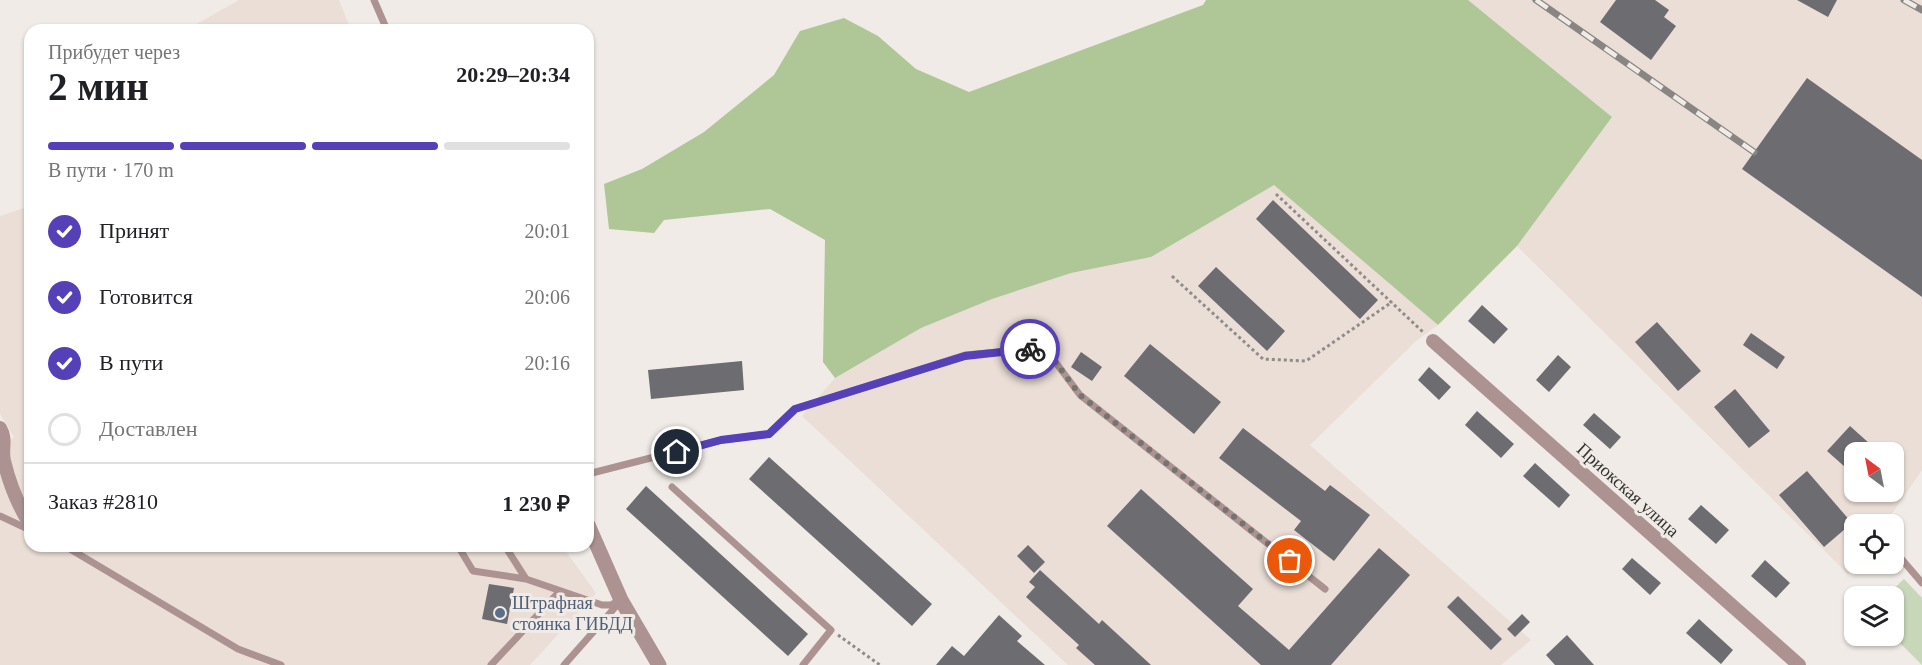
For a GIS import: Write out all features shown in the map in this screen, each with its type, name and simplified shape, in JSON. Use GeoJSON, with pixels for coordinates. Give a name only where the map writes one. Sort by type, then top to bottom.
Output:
{"type":"FeatureCollection","features":[{"type":"Feature","properties":{"kind":"street","name":"Приокская улица"},"geometry":{"type":"LineString","coordinates":[[1433,341],[1799,665]]}},
{"type":"Feature","properties":{"kind":"street"},"geometry":{"type":"LineString","coordinates":[[0,428],[5,437],[3,458],[24,514]]}},
{"type":"Feature","properties":{"kind":"street"},"geometry":{"type":"LineString","coordinates":[[594,539],[621,600],[659,665]]}},
{"type":"Feature","properties":{"kind":"lane"},"geometry":{"type":"LineString","coordinates":[[374,0],[384,24]]}},
{"type":"Feature","properties":{"kind":"lane"},"geometry":{"type":"LineString","coordinates":[[594,472],[721,440],[769,434],[795,409],[965,356],[1045,348],[1080,395],[1325,589]]}},
{"type":"Feature","properties":{"kind":"lane"},"geometry":{"type":"LineString","coordinates":[[672,487],[831,630],[803,665]]}},
{"type":"Feature","properties":{"kind":"lane"},"geometry":{"type":"LineString","coordinates":[[0,516],[24,527]]}},
{"type":"Feature","properties":{"kind":"lane"},"geometry":{"type":"LineString","coordinates":[[75,552],[238,649],[281,665]]}},
{"type":"Feature","properties":{"kind":"lane"},"geometry":{"type":"LineString","coordinates":[[462,552],[473,571],[526,579],[607,606],[621,600]]}},
{"type":"Feature","properties":{"kind":"lane"},"geometry":{"type":"LineString","coordinates":[[509,552],[526,579]]}},
{"type":"Feature","properties":{"kind":"lane"},"geometry":{"type":"LineString","coordinates":[[1904,562],[1922,583]]}},
{"type":"Feature","properties":{"kind":"lane"},"geometry":{"type":"LineString","coordinates":[[491,665],[560,591]]}},
{"type":"Feature","properties":{"kind":"lane"},"geometry":{"type":"LineString","coordinates":[[564,665],[621,600]]}},
{"type":"Feature","properties":{"kind":"path"},"geometry":{"type":"LineString","coordinates":[[1276,194],[1433,341]]}},
{"type":"Feature","properties":{"kind":"path"},"geometry":{"type":"LineString","coordinates":[[1172,276],[1263,359],[1306,361],[1392,302]]}},
{"type":"Feature","properties":{"kind":"path"},"geometry":{"type":"LineString","coordinates":[[831,630],[880,665]]}},
{"type":"Feature","properties":{"kind":"shaded area"},"geometry":{"type":"Polygon","coordinates":[[[239,0],[339,0],[349,24],[197,24],[239,0]]]}},
{"type":"Feature","properties":{"kind":"shaded area"},"geometry":{"type":"Polygon","coordinates":[[[1468,0],[1922,0],[1922,470],[1904,496],[1904,442],[1844,442],[1844,502],[1900,502],[1892,514],[1844,514],[1844,570],[1517,246],[1612,117],[1468,0]]]}},
{"type":"Feature","properties":{"kind":"shaded area"},"geometry":{"type":"Polygon","coordinates":[[[1274,185],[1438,325],[1416,341],[1310,445],[1531,640],[1501,665],[1068,665],[802,416],[835,378],[921,328],[992,299],[1071,273],[1151,257],[1274,185]]]}},
{"type":"Feature","properties":{"kind":"shaded area"},"geometry":{"type":"Polygon","coordinates":[[[24,208],[24,552],[566,552],[596,593],[530,665],[0,665],[0,449],[14,437],[0,414],[0,216],[24,208]]]}},
{"type":"Feature","properties":{"kind":"green space"},"geometry":{"type":"Polygon","coordinates":[[[1206,0],[1468,0],[1612,117],[1517,246],[1438,325],[1274,185],[1151,257],[1071,273],[992,299],[921,328],[835,378],[823,362],[825,240],[770,209],[664,220],[654,233],[609,229],[604,184],[642,169],[704,132],[774,75],[800,31],[844,18],[878,36],[916,69],[969,92],[1203,5],[1206,0]]]}},
{"type":"Feature","properties":{"kind":"green space"},"geometry":{"type":"Polygon","coordinates":[[[1904,579],[1922,598],[1922,665],[1903,646],[1904,586],[1897,586],[1904,579]]]}},
{"type":"Feature","properties":{"kind":"building"},"geometry":{"type":"Polygon","coordinates":[[[1616,0],[1655,0],[1669,10],[1664,17],[1676,26],[1651,60],[1600,22],[1616,0]]]}},
{"type":"Feature","properties":{"kind":"building"},"geometry":{"type":"Polygon","coordinates":[[[1797,0],[1837,0],[1828,17],[1797,0]]]}},
{"type":"Feature","properties":{"kind":"building"},"geometry":{"type":"Polygon","coordinates":[[[1807,78],[1922,160],[1922,297],[1742,169],[1807,78]]]}},
{"type":"Feature","properties":{"kind":"building"},"geometry":{"type":"Polygon","coordinates":[[[1273,200],[1378,300],[1360,319],[1256,219],[1273,200]]]}},
{"type":"Feature","properties":{"kind":"building"},"geometry":{"type":"Polygon","coordinates":[[[1216,267],[1285,331],[1267,351],[1198,286],[1216,267]]]}},
{"type":"Feature","properties":{"kind":"building"},"geometry":{"type":"Polygon","coordinates":[[[1482,305],[1508,329],[1494,344],[1468,321],[1482,305]]]}},
{"type":"Feature","properties":{"kind":"building"},"geometry":{"type":"Polygon","coordinates":[[[1657,322],[1701,371],[1678,391],[1635,342],[1657,322]]]}},
{"type":"Feature","properties":{"kind":"building"},"geometry":{"type":"Polygon","coordinates":[[[1751,333],[1785,357],[1777,369],[1743,345],[1751,333]]]}},
{"type":"Feature","properties":{"kind":"building"},"geometry":{"type":"Polygon","coordinates":[[[1150,344],[1221,402],[1194,434],[1124,376],[1150,344]]]}},
{"type":"Feature","properties":{"kind":"building"},"geometry":{"type":"Polygon","coordinates":[[[1081,352],[1102,367],[1092,381],[1071,367],[1081,352]]]}},
{"type":"Feature","properties":{"kind":"building"},"geometry":{"type":"Polygon","coordinates":[[[1558,355],[1571,367],[1549,392],[1536,380],[1558,355]]]}},
{"type":"Feature","properties":{"kind":"building"},"geometry":{"type":"Polygon","coordinates":[[[742,361],[744,390],[651,399],[648,370],[742,361]]]}},
{"type":"Feature","properties":{"kind":"building"},"geometry":{"type":"Polygon","coordinates":[[[1429,367],[1451,387],[1439,400],[1418,380],[1429,367]]]}},
{"type":"Feature","properties":{"kind":"building"},"geometry":{"type":"Polygon","coordinates":[[[1735,389],[1770,431],[1749,448],[1714,407],[1735,389]]]}},
{"type":"Feature","properties":{"kind":"building"},"geometry":{"type":"Polygon","coordinates":[[[1477,411],[1514,444],[1501,458],[1465,425],[1477,411]]]}},
{"type":"Feature","properties":{"kind":"building"},"geometry":{"type":"Polygon","coordinates":[[[1594,413],[1621,437],[1610,449],[1583,425],[1594,413]]]}},
{"type":"Feature","properties":{"kind":"building"},"geometry":{"type":"Polygon","coordinates":[[[1850,426],[1868,442],[1844,442],[1844,466],[1827,451],[1850,426]]]}},
{"type":"Feature","properties":{"kind":"building"},"geometry":{"type":"Polygon","coordinates":[[[1243,428],[1325,491],[1330,485],[1370,515],[1334,561],[1294,530],[1301,521],[1219,458],[1243,428]]]}},
{"type":"Feature","properties":{"kind":"building"},"geometry":{"type":"Polygon","coordinates":[[[769,457],[932,604],[912,626],[749,479],[769,457]]]}},
{"type":"Feature","properties":{"kind":"building"},"geometry":{"type":"Polygon","coordinates":[[[1535,463],[1570,495],[1559,508],[1523,476],[1535,463]]]}},
{"type":"Feature","properties":{"kind":"building"},"geometry":{"type":"Polygon","coordinates":[[[1807,471],[1844,514],[1844,530],[1824,547],[1779,495],[1807,471]]]}},
{"type":"Feature","properties":{"kind":"building"},"geometry":{"type":"Polygon","coordinates":[[[646,486],[808,634],[788,656],[626,509],[646,486]]]}},
{"type":"Feature","properties":{"kind":"building"},"geometry":{"type":"Polygon","coordinates":[[[1141,489],[1253,589],[1238,606],[1289,650],[1379,548],[1410,575],[1331,665],[1261,665],[1107,526],[1141,489]]]}},
{"type":"Feature","properties":{"kind":"building"},"geometry":{"type":"Polygon","coordinates":[[[1701,505],[1729,530],[1716,544],[1688,519],[1701,505]]]}},
{"type":"Feature","properties":{"kind":"building"},"geometry":{"type":"Polygon","coordinates":[[[1028,545],[1045,562],[1034,573],[1017,556],[1028,545]]]}},
{"type":"Feature","properties":{"kind":"building"},"geometry":{"type":"Polygon","coordinates":[[[1632,558],[1661,583],[1650,595],[1622,569],[1632,558]]]}},
{"type":"Feature","properties":{"kind":"building"},"geometry":{"type":"Polygon","coordinates":[[[1765,560],[1790,583],[1776,598],[1751,576],[1765,560]]]}},
{"type":"Feature","properties":{"kind":"building"},"geometry":{"type":"Polygon","coordinates":[[[1040,570],[1099,624],[1102,620],[1151,665],[1095,665],[1076,648],[1079,645],[1026,597],[1035,587],[1029,582],[1040,570]]]}},
{"type":"Feature","properties":{"kind":"building"},"geometry":{"type":"Polygon","coordinates":[[[489,584],[514,588],[507,624],[482,619],[489,584]]]}},
{"type":"Feature","properties":{"kind":"building"},"geometry":{"type":"Polygon","coordinates":[[[1458,596],[1502,639],[1491,650],[1447,607],[1458,596]]]}},
{"type":"Feature","properties":{"kind":"building"},"geometry":{"type":"Polygon","coordinates":[[[1522,614],[1530,622],[1515,637],[1507,629],[1522,614]]]}},
{"type":"Feature","properties":{"kind":"building"},"geometry":{"type":"Polygon","coordinates":[[[999,615],[1022,636],[1017,641],[1045,665],[936,665],[952,646],[964,656],[999,615]]]}},
{"type":"Feature","properties":{"kind":"building"},"geometry":{"type":"Polygon","coordinates":[[[1699,619],[1733,650],[1721,664],[1686,633],[1699,619]]]}},
{"type":"Feature","properties":{"kind":"building"},"geometry":{"type":"Polygon","coordinates":[[[1567,635],[1594,665],[1555,665],[1546,655],[1567,635]]]}},
{"type":"Feature","properties":{"kind":"railway"},"geometry":{"type":"LineString","coordinates":[[1536,0],[1754,152]]}},
{"type":"Feature","properties":{"kind":"railway"},"geometry":{"type":"LineString","coordinates":[[1904,0],[1922,10]]}},
{"type":"Feature","properties":{"kind":"way so far"},"geometry":{"type":"LineString","coordinates":[[1030,349],[1045,348],[1080,395],[1290,561]]}},
{"type":"Feature","properties":{"kind":"place","name":"Штрафная стоянка ГИБДД"},"geometry":{"type":"Point","coordinates":[500,613]}},
{"type":"Feature","properties":{"kind":"route"},"geometry":{"type":"LineString","coordinates":[[677,452],[721,440],[769,434],[795,409],[965,356],[1030,349]]}}]}
